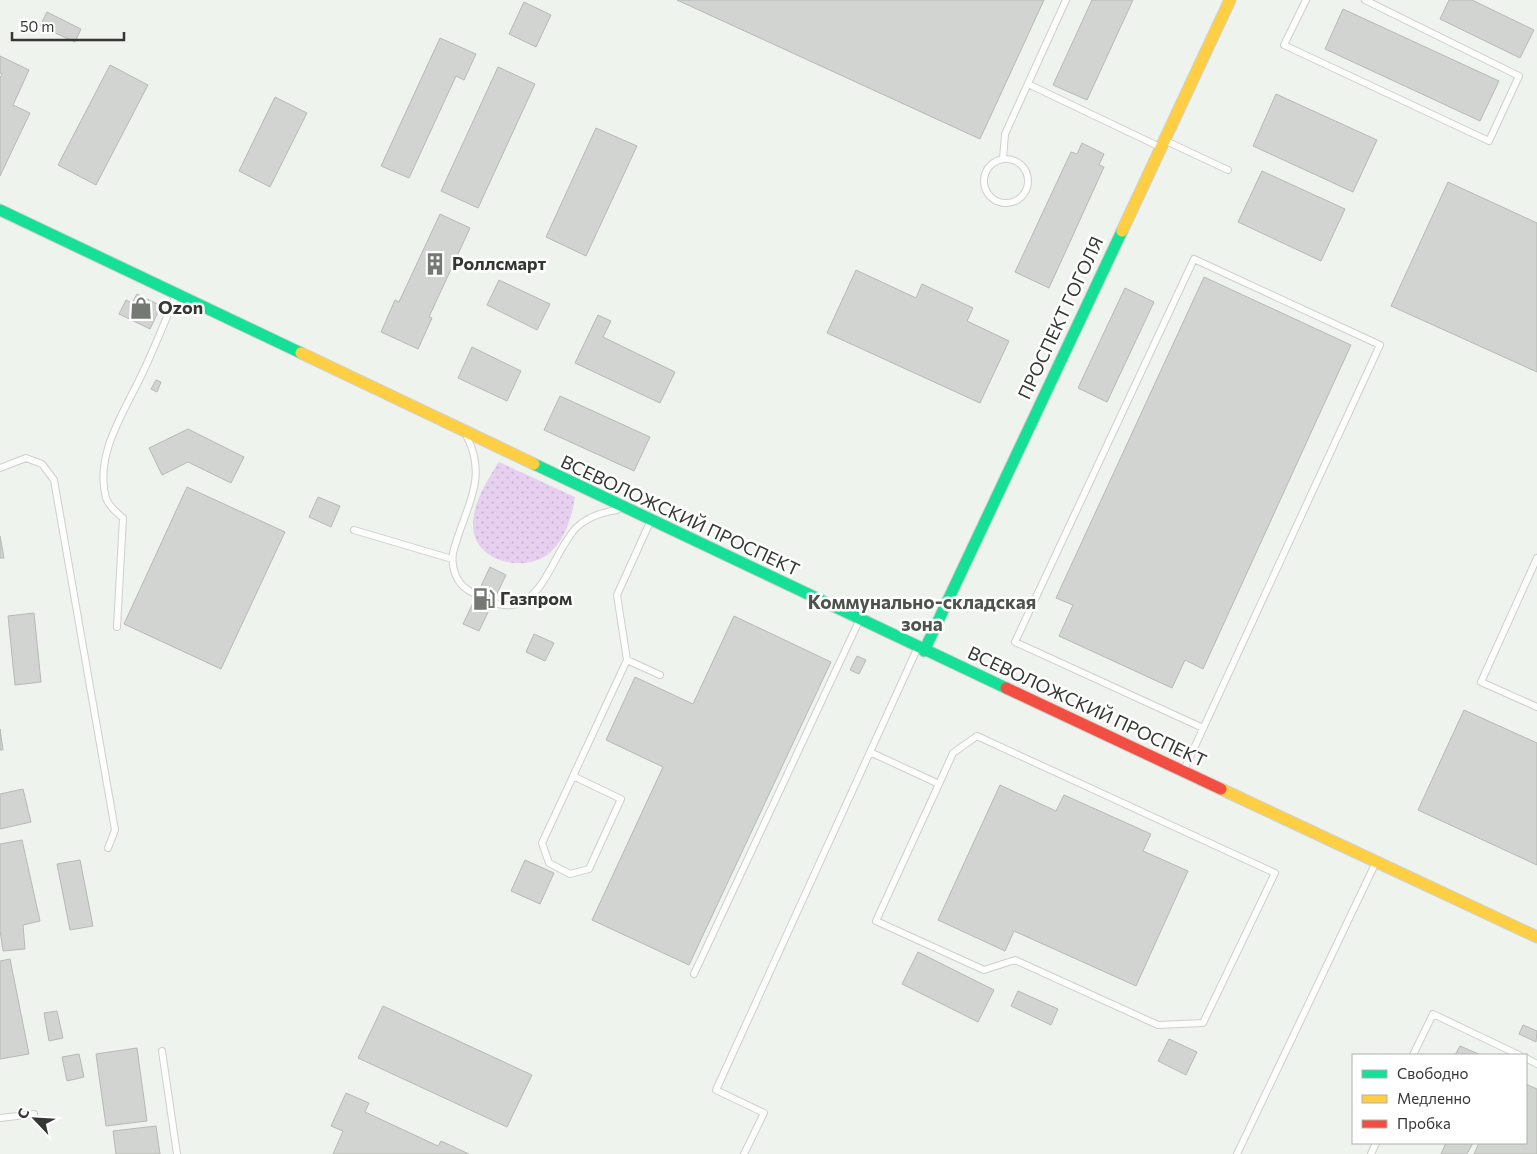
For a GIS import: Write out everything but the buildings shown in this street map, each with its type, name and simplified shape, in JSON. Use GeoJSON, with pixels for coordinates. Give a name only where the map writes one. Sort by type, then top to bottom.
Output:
{"type":"FeatureCollection","features":[{"type":"Feature","properties":{"kind":"street","name":"ПРОСПЕКТ ГОГОЛЯ"},"geometry":{"type":"LineString","coordinates":[[921,649],[1230,0]]}},
{"type":"Feature","properties":{"kind":"street","name":"ВСЕВОЛОЖСКИЙ ПРОСПЕКТ"},"geometry":{"type":"LineString","coordinates":[[0,210],[650,521],[1537,937]]}},
{"type":"Feature","properties":{"kind":"lane"},"geometry":{"type":"LineString","coordinates":[[1003,159],[1004,134],[1066,0]]}},
{"type":"Feature","properties":{"kind":"lane"},"geometry":{"type":"LineString","coordinates":[[1306,0],[1284,45],[1489,141],[1519,76],[1365,0]]}},
{"type":"Feature","properties":{"kind":"lane"},"geometry":{"type":"LineString","coordinates":[[1028,84],[1163,144],[1228,170]]}},
{"type":"Feature","properties":{"kind":"lane"},"geometry":{"type":"LineString","coordinates":[[1003,159],[1012,159],[1020,164],[1029,179],[1024,196],[1009,204],[992,199],[984,184],[988,167],[1003,159]]}},
{"type":"Feature","properties":{"kind":"lane"},"geometry":{"type":"LineString","coordinates":[[1183,771],[1203,728],[1380,345],[1194,258],[1015,642],[1203,728]]}},
{"type":"Feature","properties":{"kind":"lane"},"geometry":{"type":"LineString","coordinates":[[117,626],[123,518],[107,500],[103,483],[105,461],[111,438],[143,372],[177,294]]}},
{"type":"Feature","properties":{"kind":"lane"},"geometry":{"type":"LineString","coordinates":[[465,433],[475,452],[477,467],[476,484],[458,534],[452,559],[455,574],[460,584],[471,593],[498,605],[514,606],[527,600],[539,588],[576,528],[604,512],[625,509]]}},
{"type":"Feature","properties":{"kind":"lane"},"geometry":{"type":"LineString","coordinates":[[0,468],[26,458],[42,464],[54,480],[115,830],[108,848]]}},
{"type":"Feature","properties":{"kind":"lane"},"geometry":{"type":"LineString","coordinates":[[573,776],[621,799],[589,869],[570,874],[549,862],[542,843],[573,776],[627,660],[617,595],[650,521]]}},
{"type":"Feature","properties":{"kind":"lane"},"geometry":{"type":"LineString","coordinates":[[354,530],[452,559]]}},
{"type":"Feature","properties":{"kind":"lane"},"geometry":{"type":"LineString","coordinates":[[1537,558],[1481,682],[1537,708]]}},
{"type":"Feature","properties":{"kind":"lane"},"geometry":{"type":"LineString","coordinates":[[694,974],[860,620]]}},
{"type":"Feature","properties":{"kind":"lane"},"geometry":{"type":"LineString","coordinates":[[744,1154],[764,1113],[716,1090],[921,649]]}},
{"type":"Feature","properties":{"kind":"lane"},"geometry":{"type":"LineString","coordinates":[[627,660],[660,675]]}},
{"type":"Feature","properties":{"kind":"lane"},"geometry":{"type":"LineString","coordinates":[[977,736],[1275,872],[1203,1023],[1158,1025],[1015,960],[984,970],[876,921],[939,784],[953,753],[977,736]]}},
{"type":"Feature","properties":{"kind":"lane"},"geometry":{"type":"LineString","coordinates":[[872,753],[939,784]]}},
{"type":"Feature","properties":{"kind":"lane"},"geometry":{"type":"LineString","coordinates":[[1237,1154],[1377,861]]}},
{"type":"Feature","properties":{"kind":"lane"},"geometry":{"type":"LineString","coordinates":[[1413,1054],[1433,1014],[1517,1054]]}},
{"type":"Feature","properties":{"kind":"lane"},"geometry":{"type":"LineString","coordinates":[[162,1051],[177,1154]]}},
{"type":"Feature","properties":{"kind":"lane"},"geometry":{"type":"LineString","coordinates":[[0,1118],[34,1114]]}},
{"type":"Feature","properties":{"kind":"shaded area"},"geometry":{"type":"Polygon","coordinates":[[[499,462],[575,497],[572,513],[563,537],[553,550],[537,560],[513,563],[501,560],[490,555],[481,547],[475,537],[473,525],[475,508],[499,462]]]}},
{"type":"Feature","properties":{"kind":"traffic: fast"},"geometry":{"type":"LineString","coordinates":[[0,210],[301,353]]}},
{"type":"Feature","properties":{"kind":"traffic: fast"},"geometry":{"type":"LineString","coordinates":[[924,651],[1122,231]]}},
{"type":"Feature","properties":{"kind":"traffic: fast"},"geometry":{"type":"LineString","coordinates":[[534,464],[1006,688]]}},
{"type":"Feature","properties":{"kind":"traffic: slow"},"geometry":{"type":"LineString","coordinates":[[1122,231],[1230,0]]}},
{"type":"Feature","properties":{"kind":"traffic: slow"},"geometry":{"type":"LineString","coordinates":[[301,353],[534,464]]}},
{"type":"Feature","properties":{"kind":"traffic: slow"},"geometry":{"type":"LineString","coordinates":[[1221,789],[1537,937]]}},
{"type":"Feature","properties":{"kind":"traffic: jam"},"geometry":{"type":"LineString","coordinates":[[1006,688],[1221,789]]}},
{"type":"Feature","properties":{"kind":"place","name":"Роллсмарт"},"geometry":{"type":"Point","coordinates":[435,264]}},
{"type":"Feature","properties":{"kind":"place","name":"Ozon"},"geometry":{"type":"Point","coordinates":[141,308]}},
{"type":"Feature","properties":{"kind":"place","name":"Газпром"},"geometry":{"type":"Point","coordinates":[484,599]}},
{"type":"Feature","properties":{"kind":"district","name":"Коммунально-складская зона"},"geometry":{"type":"Point","coordinates":[922,613]}}]}
